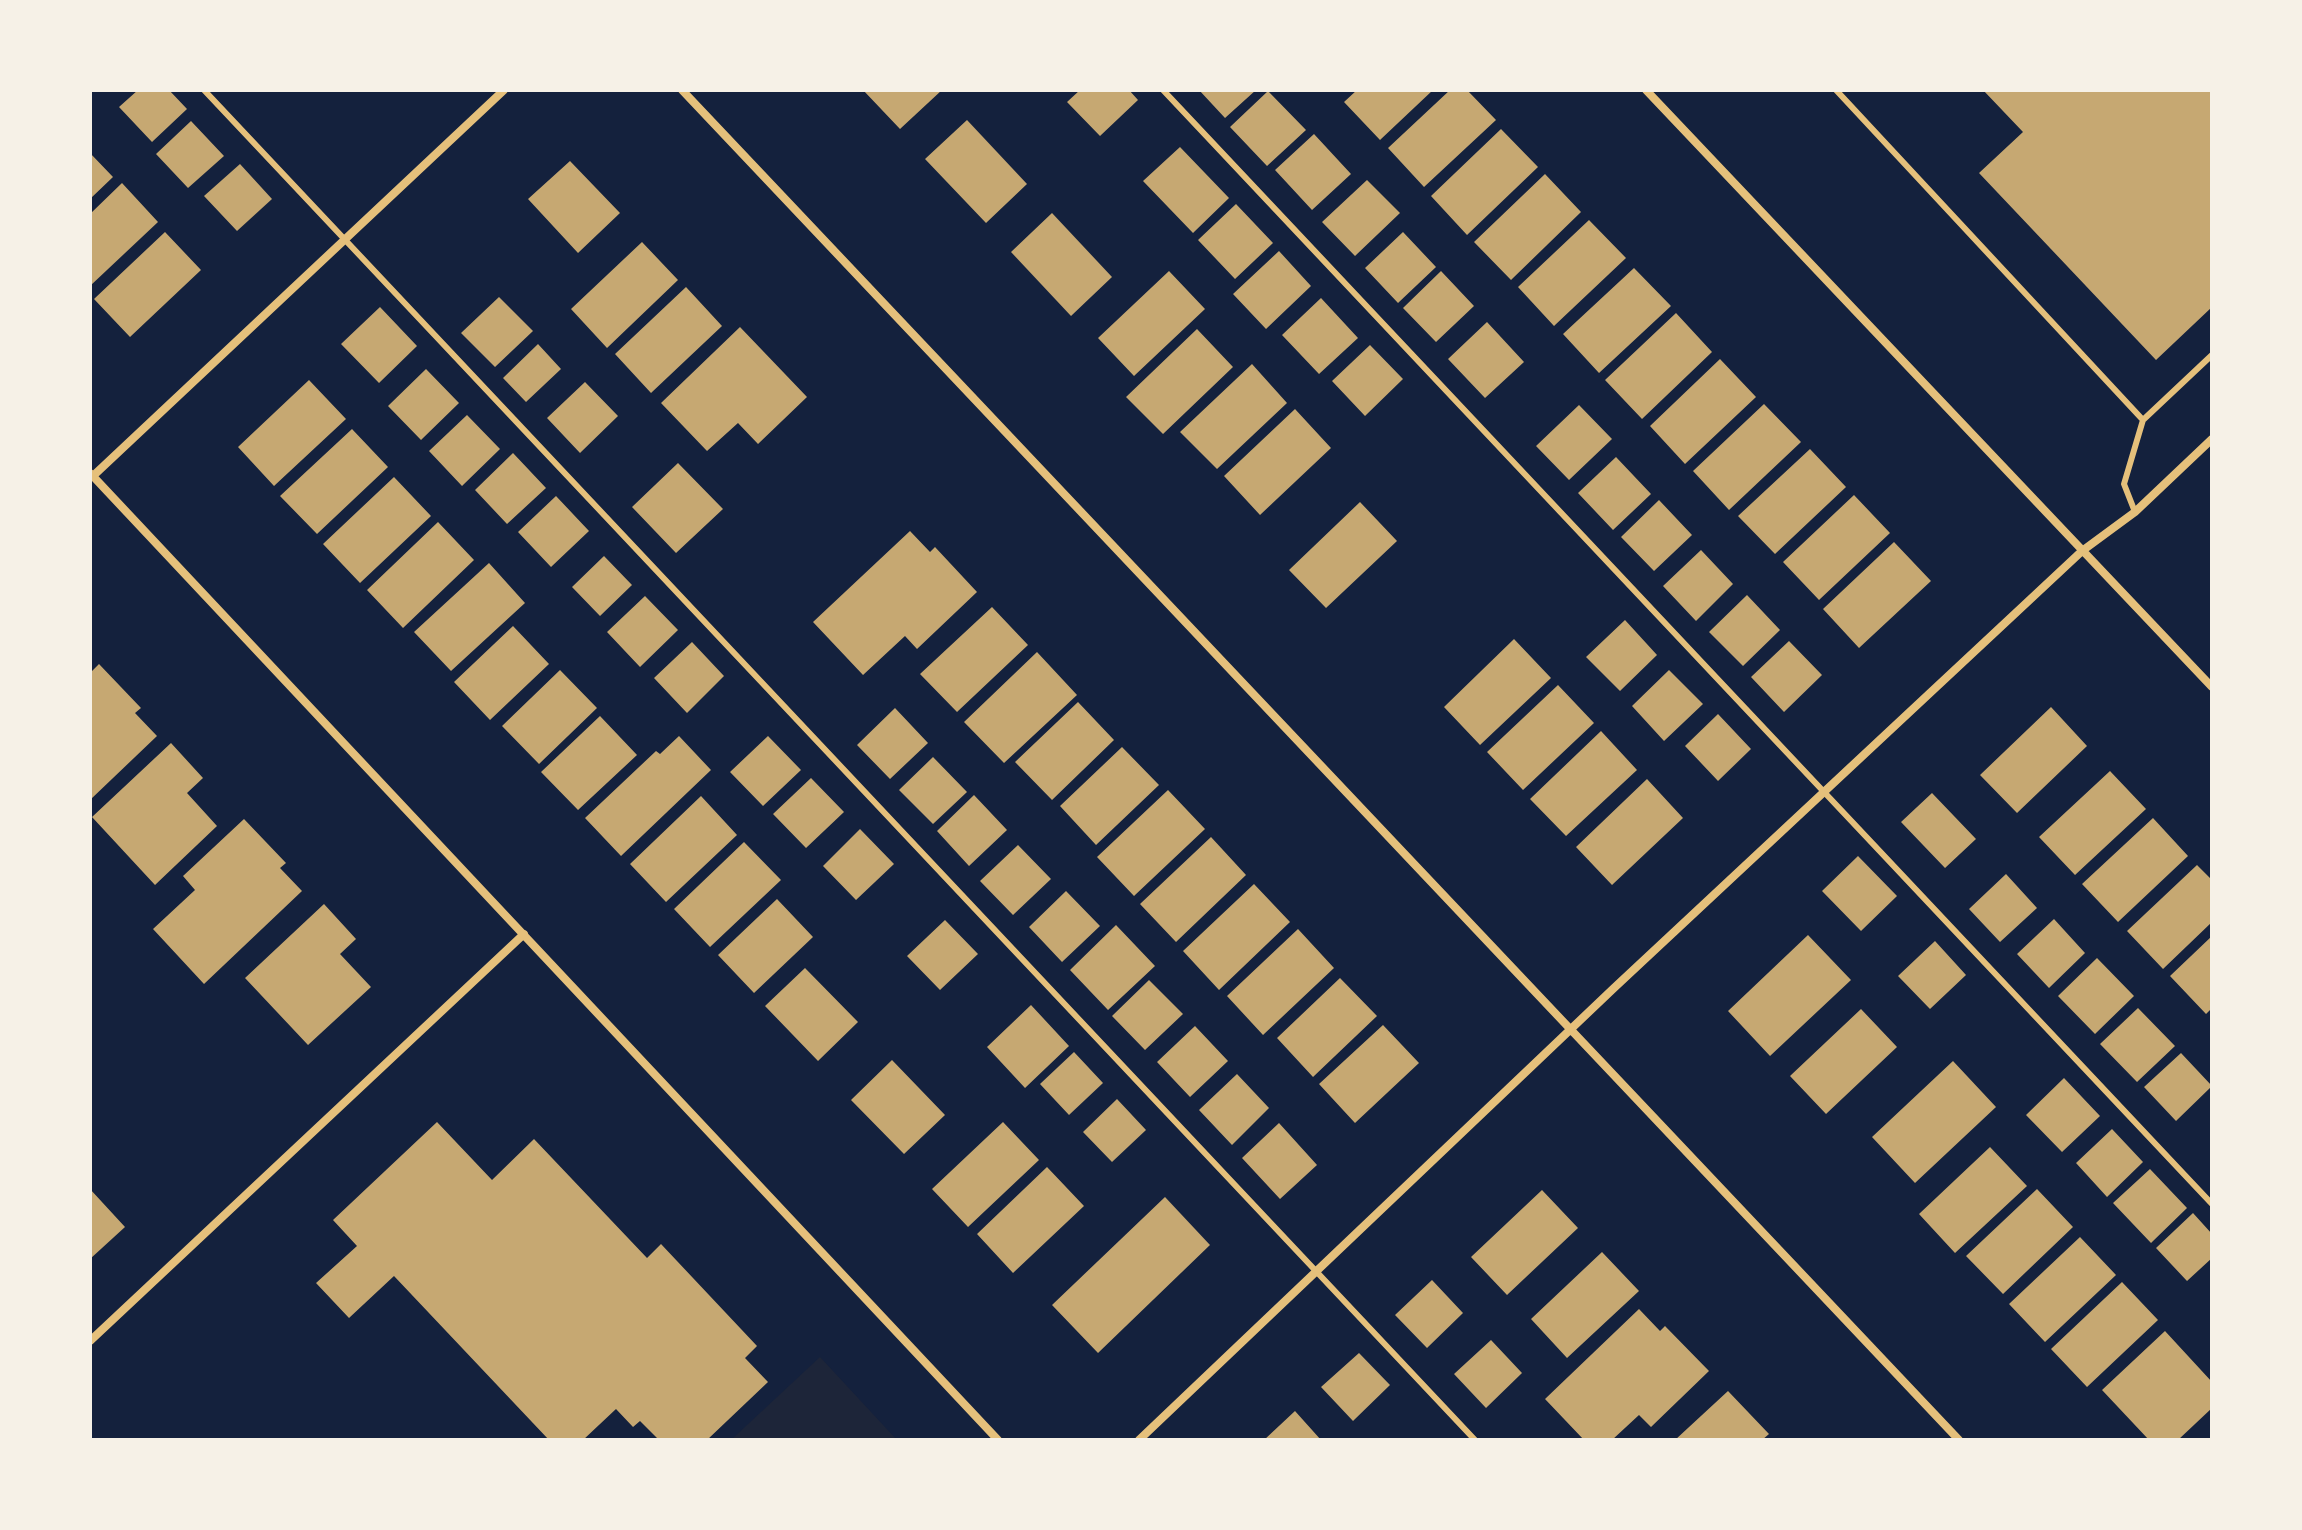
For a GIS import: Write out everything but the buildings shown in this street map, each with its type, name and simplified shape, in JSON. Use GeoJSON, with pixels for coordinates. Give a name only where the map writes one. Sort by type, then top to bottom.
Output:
{"type":"FeatureCollection","features":[{"type":"Feature","properties":{"kind":"street"},"geometry":{"type":"LineString","coordinates":[[504,90],[92,475],[998,1440]]}},
{"type":"Feature","properties":{"kind":"street"},"geometry":{"type":"LineString","coordinates":[[682,90],[1959,1440]]}},
{"type":"Feature","properties":{"kind":"street"},"geometry":{"type":"LineString","coordinates":[[1646,90],[2212,687]]}},
{"type":"Feature","properties":{"kind":"street"},"geometry":{"type":"LineString","coordinates":[[1139,1440],[1824,791],[2082,551],[2135,512],[2212,439]]}},
{"type":"Feature","properties":{"kind":"street"},"geometry":{"type":"LineString","coordinates":[[90,1341],[524,934]]}},
{"type":"Feature","properties":{"kind":"lane"},"geometry":{"type":"LineString","coordinates":[[204,90],[1475,1440]]}},
{"type":"Feature","properties":{"kind":"lane"},"geometry":{"type":"LineString","coordinates":[[1163,90],[2212,1204]]}},
{"type":"Feature","properties":{"kind":"lane"},"geometry":{"type":"LineString","coordinates":[[1836,90],[2143,420]]}},
{"type":"Feature","properties":{"kind":"lane"},"geometry":{"type":"LineString","coordinates":[[2135,512],[2124,484],[2143,420],[2212,355]]}},
{"type":"Feature","properties":{"kind":"shaded area"},"geometry":{"type":"Polygon","coordinates":[[[820,1357],[897,1440],[731,1440],[820,1357]]]}}]}
